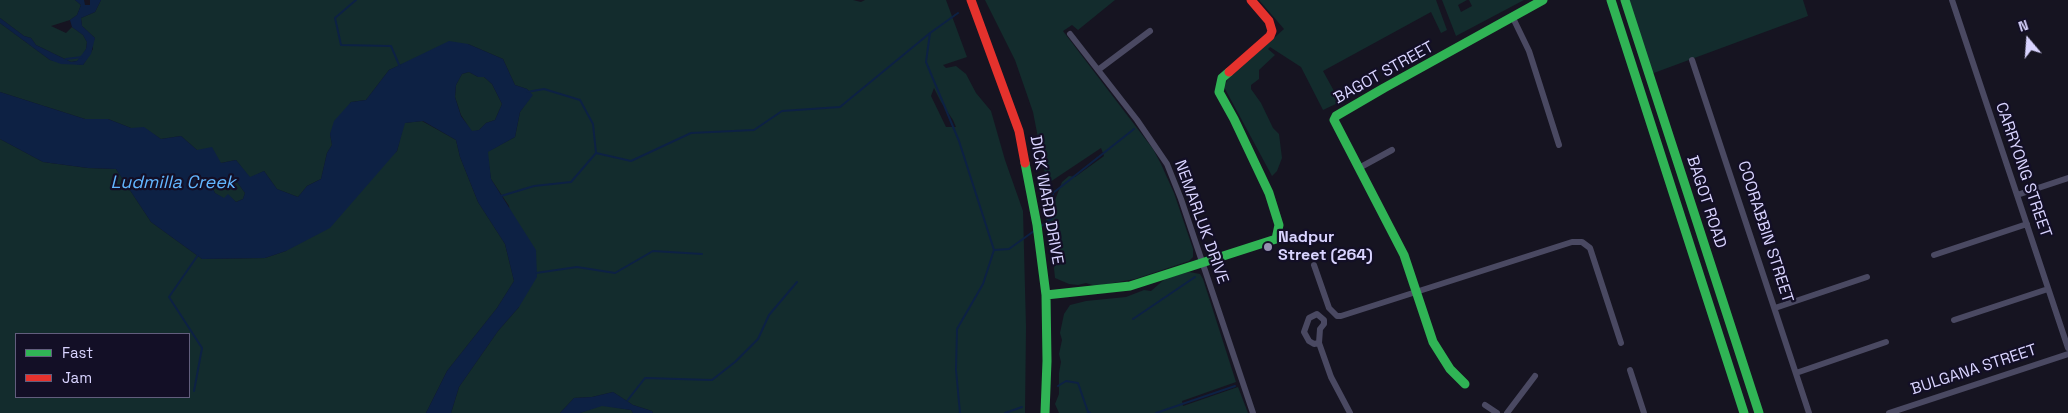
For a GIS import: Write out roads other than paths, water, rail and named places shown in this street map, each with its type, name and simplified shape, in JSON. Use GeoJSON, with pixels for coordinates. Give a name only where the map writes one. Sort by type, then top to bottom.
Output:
{"type":"FeatureCollection","features":[{"type":"Feature","properties":{"kind":"street","name":"DICK WARD DRIVE"},"geometry":{"type":"LineString","coordinates":[[971,0],[1019,131],[1038,228],[1046,295],[1048,361],[1045,413]]}},
{"type":"Feature","properties":{"kind":"street"},"geometry":{"type":"LineString","coordinates":[[1046,295],[1130,286],[1276,239],[1280,230],[1269,193],[1219,92],[1218,86],[1222,78],[1264,42],[1272,31],[1269,21],[1251,0]]}},
{"type":"Feature","properties":{"kind":"street","name":"BAGOT STREET"},"geometry":{"type":"LineString","coordinates":[[1465,384],[1450,369],[1433,342],[1404,255],[1335,126],[1334,120],[1336,116],[1543,0]]}},
{"type":"Feature","properties":{"kind":"street","name":"BAGOT ROAD"},"geometry":{"type":"LineString","coordinates":[[1611,0],[1744,413]]}},
{"type":"Feature","properties":{"kind":"street","name":"BAGOT ROAD"},"geometry":{"type":"LineString","coordinates":[[1626,0],[1759,413]]}},
{"type":"Feature","properties":{"kind":"street","name":"CARRYONG STREET"},"geometry":{"type":"LineString","coordinates":[[1952,0],[2068,348]]}},
{"type":"Feature","properties":{"kind":"street"},"geometry":{"type":"LineString","coordinates":[[1513,18],[1529,51],[1559,145]]}},
{"type":"Feature","properties":{"kind":"street"},"geometry":{"type":"LineString","coordinates":[[1098,70],[1150,31]]}},
{"type":"Feature","properties":{"kind":"street","name":"NEMARLUK DRIVE"},"geometry":{"type":"LineString","coordinates":[[1070,34],[1137,120],[1167,164],[1252,413]]}},
{"type":"Feature","properties":{"kind":"street","name":"COORABBIN STREET"},"geometry":{"type":"LineString","coordinates":[[1692,60],[1809,413]]}},
{"type":"Feature","properties":{"kind":"street"},"geometry":{"type":"LineString","coordinates":[[1358,168],[1392,150]]}},
{"type":"Feature","properties":{"kind":"street"},"geometry":{"type":"LineString","coordinates":[[2017,195],[2068,178]]}},
{"type":"Feature","properties":{"kind":"street"},"geometry":{"type":"LineString","coordinates":[[1934,255],[2027,224]]}},
{"type":"Feature","properties":{"kind":"street"},"geometry":{"type":"LineString","coordinates":[[1314,265],[1329,308],[1337,316],[1417,293],[1572,242],[1582,242],[1590,248],[1621,343]]}},
{"type":"Feature","properties":{"kind":"street"},"geometry":{"type":"LineString","coordinates":[[1775,308],[1867,277]]}},
{"type":"Feature","properties":{"kind":"street"},"geometry":{"type":"LineString","coordinates":[[1954,320],[2048,288]]}},
{"type":"Feature","properties":{"kind":"street"},"geometry":{"type":"LineString","coordinates":[[1319,343],[1314,344],[1308,341],[1304,332],[1308,318],[1317,314],[1324,320],[1324,324],[1320,329],[1319,343],[1337,391],[1350,413]]}},
{"type":"Feature","properties":{"kind":"street"},"geometry":{"type":"LineString","coordinates":[[1796,373],[1886,342]]}},
{"type":"Feature","properties":{"kind":"street","name":"BULGANA STREET"},"geometry":{"type":"LineString","coordinates":[[1889,413],[2068,354]]}},
{"type":"Feature","properties":{"kind":"street"},"geometry":{"type":"LineString","coordinates":[[1630,370],[1644,413]]}},
{"type":"Feature","properties":{"kind":"street"},"geometry":{"type":"LineString","coordinates":[[1507,413],[1535,376]]}},
{"type":"Feature","properties":{"kind":"street"},"geometry":{"type":"LineString","coordinates":[[1485,405],[1497,413]]}},
{"type":"Feature","properties":{"kind":"water"},"geometry":{"type":"Polygon","coordinates":[[[75,0],[84,0],[85,5],[90,5],[90,0],[101,0],[95,12],[81,18],[82,26],[95,38],[91,54],[83,65],[61,64],[50,60],[0,23],[0,18],[24,36],[31,38],[36,45],[71,62],[77,61],[86,49],[87,42],[83,35],[72,27],[70,20],[77,15],[81,5],[75,0]]]}},
{"type":"Feature","properties":{"kind":"water","name":"Ludmilla Creek"},"geometry":{"type":"Polygon","coordinates":[[[449,41],[468,44],[503,59],[515,85],[527,89],[533,95],[520,112],[515,137],[488,152],[491,179],[536,250],[537,277],[519,307],[498,331],[459,387],[451,413],[426,413],[447,371],[497,308],[514,281],[505,244],[478,202],[460,157],[456,140],[423,121],[405,123],[397,151],[330,228],[286,251],[265,258],[202,259],[151,222],[116,169],[88,168],[43,162],[0,139],[0,92],[85,119],[108,119],[131,128],[144,127],[161,139],[181,136],[197,150],[212,147],[221,163],[236,160],[250,177],[264,171],[277,189],[298,197],[307,186],[321,179],[327,153],[332,145],[330,134],[334,121],[351,102],[366,100],[389,70],[449,41]],[[469,72],[462,74],[456,85],[455,97],[461,116],[472,131],[479,130],[486,123],[495,120],[502,104],[492,84],[484,77],[478,77],[469,72]],[[237,182],[228,185],[224,183],[217,184],[213,189],[215,193],[224,198],[228,194],[236,202],[243,199],[245,193],[237,182]]]}},
{"type":"Feature","properties":{"kind":"water"},"geometry":{"type":"Polygon","coordinates":[[[613,392],[633,405],[653,413],[633,413],[631,410],[602,406],[580,413],[560,413],[574,398],[592,397],[613,392]]]}},
{"type":"Feature","properties":{"kind":"waterway"},"geometry":{"type":"LineString","coordinates":[[356,0],[335,18],[341,45],[391,46],[400,67]]}},
{"type":"Feature","properties":{"kind":"waterway"},"geometry":{"type":"LineString","coordinates":[[958,13],[930,33],[926,62],[959,141],[994,250],[983,284],[957,329],[956,370],[960,413]]}},
{"type":"Feature","properties":{"kind":"waterway"},"geometry":{"type":"LineString","coordinates":[[527,92],[544,89],[580,100],[593,124],[596,153],[631,161],[691,133],[754,130],[782,111],[840,107],[930,33]]}},
{"type":"Feature","properties":{"kind":"waterway"},"geometry":{"type":"LineString","coordinates":[[66,59],[82,57]]}},
{"type":"Feature","properties":{"kind":"waterway"},"geometry":{"type":"LineString","coordinates":[[1040,227],[1055,216],[1053,193],[1134,129]]}},
{"type":"Feature","properties":{"kind":"waterway"},"geometry":{"type":"LineString","coordinates":[[501,196],[534,186],[571,182],[596,153]]}},
{"type":"Feature","properties":{"kind":"waterway"},"geometry":{"type":"LineString","coordinates":[[994,250],[1009,249],[1034,231]]}},
{"type":"Feature","properties":{"kind":"waterway"},"geometry":{"type":"LineString","coordinates":[[536,273],[577,267],[615,273],[653,251],[702,254]]}},
{"type":"Feature","properties":{"kind":"waterway"},"geometry":{"type":"LineString","coordinates":[[194,391],[202,348],[169,297],[198,255]]}},
{"type":"Feature","properties":{"kind":"waterway"},"geometry":{"type":"LineString","coordinates":[[1133,319],[1195,277]]}},
{"type":"Feature","properties":{"kind":"waterway"},"geometry":{"type":"LineString","coordinates":[[627,401],[645,378],[712,380],[735,362],[758,339],[769,315],[797,282]]}},
{"type":"Feature","properties":{"kind":"waterway"},"geometry":{"type":"LineString","coordinates":[[1058,386],[1066,381],[1078,383],[1090,413]]}},
{"type":"Feature","properties":{"kind":"waterway"},"geometry":{"type":"LineString","coordinates":[[1156,413],[1235,386]]}},
{"type":"Feature","properties":{"kind":"waterway"},"geometry":{"type":"LineString","coordinates":[[1005,413],[1022,407]]}},
{"type":"Feature","properties":{"kind":"place","name":"Nadpur Street (264)"},"geometry":{"type":"Point","coordinates":[1268,247]}}]}
